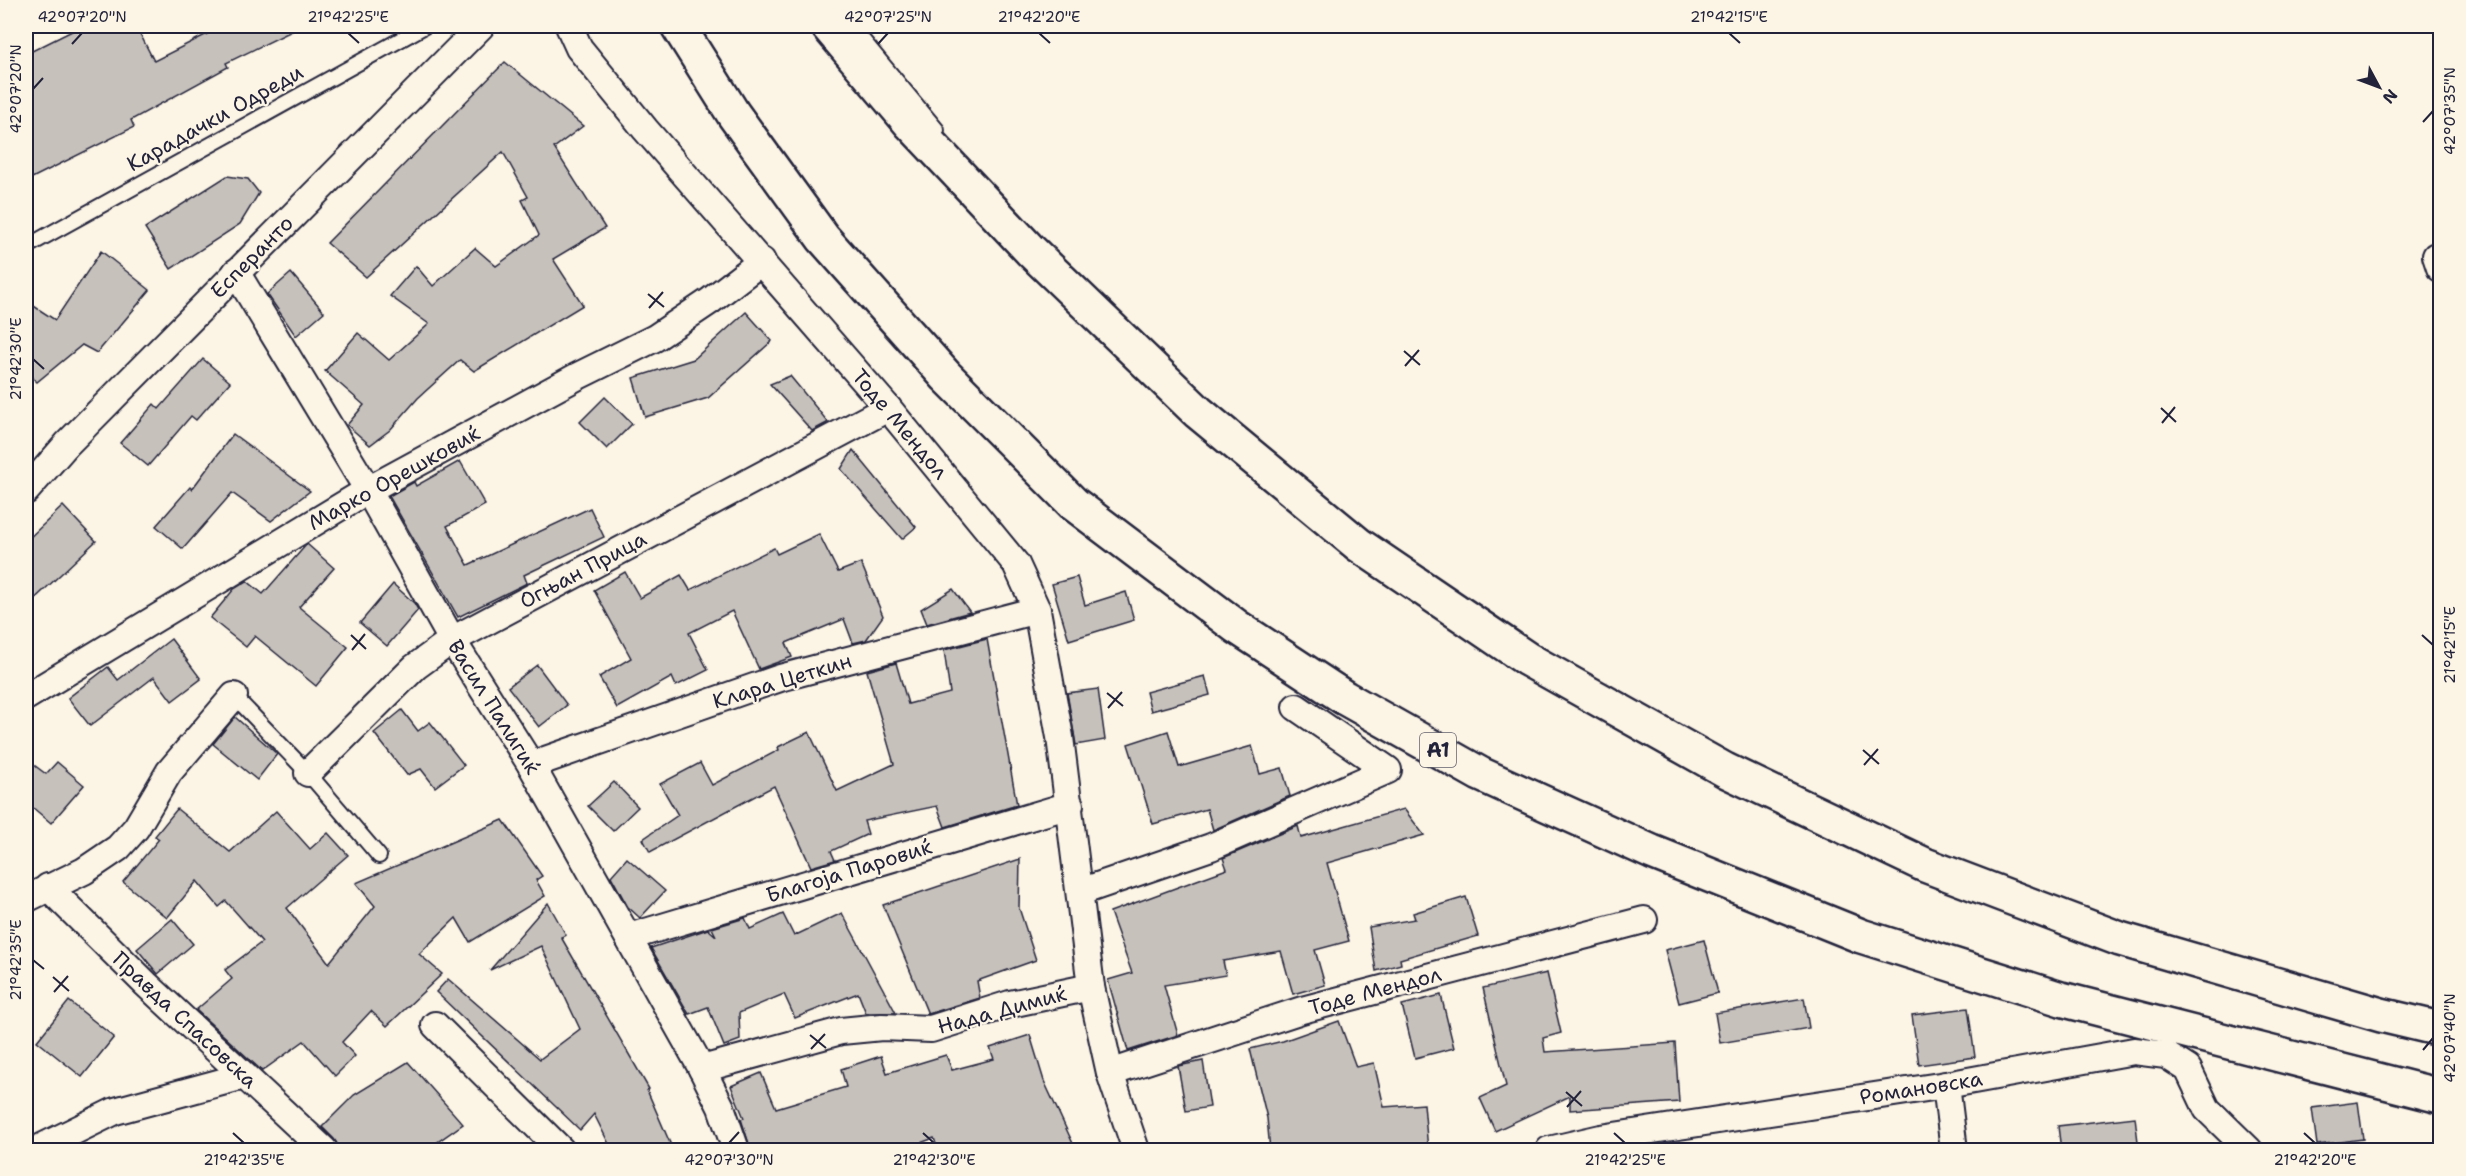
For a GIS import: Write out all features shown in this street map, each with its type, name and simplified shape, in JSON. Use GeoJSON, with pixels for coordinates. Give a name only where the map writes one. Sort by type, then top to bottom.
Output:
{"type":"FeatureCollection","features":[{"type":"Feature","properties":{"kind":"highway","name":"A1"},"geometry":{"type":"LineString","coordinates":[[678,26],[734,115],[824,238],[946,376],[1074,504],[1237,627],[1345,698],[1480,774],[1652,852],[1861,936],[2061,999],[2440,1096]]}},
{"type":"Feature","properties":{"kind":"highway"},"geometry":{"type":"LineString","coordinates":[[828,26],[911,124],[1030,250],[1198,412],[1359,545],[1527,659],[1725,770],[1925,865],[2120,939],[2440,1029]]}},
{"type":"Feature","properties":{"kind":"street","name":"Есперанто"},"geometry":{"type":"LineString","coordinates":[[26,491],[67,444],[482,26]]}},
{"type":"Feature","properties":{"kind":"street","name":"Тоде Мендол"},"geometry":{"type":"LineString","coordinates":[[568,26],[579,48],[645,129],[888,408],[1016,564],[1037,610],[1070,805],[1091,987],[1129,1149]]}},
{"type":"Feature","properties":{"kind":"street","name":"Марко Орешковиќ"},"geometry":{"type":"LineString","coordinates":[[26,697],[368,490],[578,376],[655,338],[710,301],[762,261]]}},
{"type":"Feature","properties":{"kind":"street","name":"Васил Палигиќ"},"geometry":{"type":"LineString","coordinates":[[236,272],[368,490],[452,639],[531,765],[629,937],[702,1069],[721,1107],[736,1150]]}},
{"type":"Feature","properties":{"kind":"street","name":"Огњан Прица"},"geometry":{"type":"LineString","coordinates":[[308,773],[415,667],[452,639],[888,408]]}},
{"type":"Feature","properties":{"kind":"street","name":"Клара Цеткин"},"geometry":{"type":"LineString","coordinates":[[531,765],[780,678],[1037,610]]}},
{"type":"Feature","properties":{"kind":"street"},"geometry":{"type":"LineString","coordinates":[[26,899],[84,871],[118,848],[136,828],[169,772],[234,696]]}},
{"type":"Feature","properties":{"kind":"street"},"geometry":{"type":"LineString","coordinates":[[1080,892],[1211,847],[1388,770],[1296,707]]}},
{"type":"Feature","properties":{"kind":"street","name":"Благоја Паровиќ"},"geometry":{"type":"LineString","coordinates":[[629,937],[1070,805]]}},
{"type":"Feature","properties":{"kind":"street","name":"Правда Спасовска"},"geometry":{"type":"LineString","coordinates":[[48,887],[146,984],[324,1150]]}},
{"type":"Feature","properties":{"kind":"street","name":"Тоде Мендол"},"geometry":{"type":"LineString","coordinates":[[1110,1073],[1302,1010],[1644,920]]}},
{"type":"Feature","properties":{"kind":"street","name":"Нада Димиќ"},"geometry":{"type":"LineString","coordinates":[[702,1069],[841,1030],[882,1027],[931,1029],[1010,1004],[1091,987]]}},
{"type":"Feature","properties":{"kind":"street"},"geometry":{"type":"LineString","coordinates":[[435,1025],[561,1150]]}},
{"type":"Feature","properties":{"kind":"street","name":"Романовска"},"geometry":{"type":"LineString","coordinates":[[1548,1150],[1611,1136],[1946,1085],[2134,1051],[2166,1055],[2188,1069],[2207,1109],[2249,1150]]}},
{"type":"Feature","properties":{"kind":"street"},"geometry":{"type":"LineString","coordinates":[[37,1147],[115,1111],[244,1076]]}},
{"type":"Feature","properties":{"kind":"street"},"geometry":{"type":"LineString","coordinates":[[1946,1085],[1954,1150]]}},
{"type":"Feature","properties":{"kind":"lane","name":"Карадачки Одреди"},"geometry":{"type":"LineString","coordinates":[[26,247],[426,26]]}},
{"type":"Feature","properties":{"kind":"lane"},"geometry":{"type":"LineString","coordinates":[[851,26],[936,127],[1030,250]]}},
{"type":"Feature","properties":{"kind":"lane"},"geometry":{"type":"LineString","coordinates":[[234,696],[308,773],[379,856]]}},
{"type":"Feature","properties":{"kind":"building"},"geometry":{"type":"Polygon","coordinates":[[[82,26],[136,26],[154,61],[223,26],[302,26],[226,63],[228,67],[131,120],[134,127],[26,181],[26,54],[82,26]]]}},
{"type":"Feature","properties":{"kind":"building"},"geometry":{"type":"Polygon","coordinates":[[[505,62],[583,126],[554,148],[605,228],[553,259],[583,305],[474,371],[460,360],[418,398],[390,430],[370,445],[347,425],[364,405],[325,371],[358,333],[389,360],[429,324],[390,296],[416,266],[433,286],[475,248],[496,266],[539,235],[522,200],[528,197],[503,152],[366,277],[327,243],[505,62]]]}},
{"type":"Feature","properties":{"kind":"building"},"geometry":{"type":"Polygon","coordinates":[[[227,176],[248,179],[259,193],[240,224],[171,269],[145,228],[227,176]]]}},
{"type":"Feature","properties":{"kind":"building"},"geometry":{"type":"Polygon","coordinates":[[[101,251],[150,290],[97,353],[82,345],[37,382],[26,372],[26,301],[55,320],[101,251]]]}},
{"type":"Feature","properties":{"kind":"building"},"geometry":{"type":"Polygon","coordinates":[[[291,273],[324,312],[296,336],[267,294],[291,273]]]}},
{"type":"Feature","properties":{"kind":"building"},"geometry":{"type":"Polygon","coordinates":[[[746,312],[772,341],[708,398],[645,417],[633,378],[694,359],[746,312]]]}},
{"type":"Feature","properties":{"kind":"building"},"geometry":{"type":"Polygon","coordinates":[[[203,359],[230,382],[196,420],[191,416],[148,466],[120,443],[154,404],[159,409],[203,359]]]}},
{"type":"Feature","properties":{"kind":"building"},"geometry":{"type":"Polygon","coordinates":[[[790,376],[828,422],[812,431],[770,384],[790,376]]]}},
{"type":"Feature","properties":{"kind":"building"},"geometry":{"type":"Polygon","coordinates":[[[605,397],[632,424],[607,449],[580,422],[605,397]]]}},
{"type":"Feature","properties":{"kind":"building"},"geometry":{"type":"Polygon","coordinates":[[[233,434],[310,491],[271,521],[232,493],[183,549],[156,526],[190,487],[192,489],[233,434]]]}},
{"type":"Feature","properties":{"kind":"building"},"geometry":{"type":"Polygon","coordinates":[[[853,450],[916,527],[902,539],[841,469],[853,450]]]}},
{"type":"Feature","properties":{"kind":"building"},"geometry":{"type":"Polygon","coordinates":[[[460,461],[485,505],[447,526],[468,565],[590,508],[604,537],[524,575],[527,583],[458,617],[389,496],[414,482],[416,486],[460,461]]]}},
{"type":"Feature","properties":{"kind":"building"},"geometry":{"type":"Polygon","coordinates":[[[63,506],[96,541],[26,607],[26,541],[63,506]]]}},
{"type":"Feature","properties":{"kind":"building"},"geometry":{"type":"Polygon","coordinates":[[[819,534],[838,572],[861,563],[883,616],[866,640],[853,643],[844,619],[786,643],[792,657],[759,669],[732,611],[689,633],[708,670],[676,686],[672,677],[617,708],[599,677],[631,658],[594,590],[625,572],[640,598],[681,575],[690,590],[774,548],[777,554],[819,534]]]}},
{"type":"Feature","properties":{"kind":"building"},"geometry":{"type":"Polygon","coordinates":[[[307,544],[334,568],[299,607],[348,647],[316,686],[255,636],[246,647],[210,618],[234,589],[247,581],[263,594],[307,544]]]}},
{"type":"Feature","properties":{"kind":"building"},"geometry":{"type":"Polygon","coordinates":[[[1077,577],[1085,605],[1126,592],[1134,620],[1069,640],[1052,584],[1077,577]]]}},
{"type":"Feature","properties":{"kind":"building"},"geometry":{"type":"Polygon","coordinates":[[[393,584],[414,603],[418,610],[387,646],[360,623],[393,584]]]}},
{"type":"Feature","properties":{"kind":"building"},"geometry":{"type":"Polygon","coordinates":[[[953,589],[970,612],[927,624],[921,609],[953,589]]]}},
{"type":"Feature","properties":{"kind":"building"},"geometry":{"type":"Polygon","coordinates":[[[171,639],[201,679],[172,701],[154,677],[90,726],[68,698],[108,667],[118,680],[171,639]]]}},
{"type":"Feature","properties":{"kind":"building"},"geometry":{"type":"Polygon","coordinates":[[[987,639],[1017,805],[945,827],[937,806],[864,821],[868,834],[831,851],[835,860],[811,867],[774,786],[650,852],[643,839],[678,815],[660,784],[700,763],[712,785],[809,732],[837,791],[894,764],[867,671],[896,663],[908,704],[950,693],[944,650],[987,639]]]}},
{"type":"Feature","properties":{"kind":"building"},"geometry":{"type":"Polygon","coordinates":[[[537,665],[567,705],[539,727],[508,687],[537,665]]]}},
{"type":"Feature","properties":{"kind":"building"},"geometry":{"type":"Polygon","coordinates":[[[1205,676],[1210,695],[1151,711],[1146,692],[1205,676]]]}},
{"type":"Feature","properties":{"kind":"building"},"geometry":{"type":"Polygon","coordinates":[[[1098,689],[1105,740],[1076,745],[1067,693],[1098,689]]]}},
{"type":"Feature","properties":{"kind":"building"},"geometry":{"type":"Polygon","coordinates":[[[402,710],[418,731],[430,722],[464,765],[435,787],[421,769],[407,775],[374,733],[402,710]]]}},
{"type":"Feature","properties":{"kind":"building"},"geometry":{"type":"Polygon","coordinates":[[[235,717],[277,754],[257,780],[213,744],[235,717]]]}},
{"type":"Feature","properties":{"kind":"building"},"geometry":{"type":"Polygon","coordinates":[[[1168,731],[1179,767],[1252,746],[1260,774],[1282,768],[1290,796],[1213,830],[1207,809],[1153,824],[1128,744],[1168,731]]]}},
{"type":"Feature","properties":{"kind":"building"},"geometry":{"type":"Polygon","coordinates":[[[26,759],[46,774],[57,762],[84,785],[51,823],[26,802],[26,759]]]}},
{"type":"Feature","properties":{"kind":"building"},"geometry":{"type":"Polygon","coordinates":[[[614,782],[638,807],[613,831],[588,806],[614,782]]]}},
{"type":"Feature","properties":{"kind":"building"},"geometry":{"type":"Polygon","coordinates":[[[177,809],[230,852],[276,811],[310,849],[328,833],[348,855],[287,908],[329,963],[375,906],[356,883],[503,820],[542,876],[536,880],[545,896],[470,942],[456,918],[419,954],[442,974],[387,1026],[371,1011],[342,1042],[355,1056],[335,1076],[304,1041],[262,1071],[196,1010],[232,979],[225,970],[262,942],[226,901],[219,907],[197,881],[167,918],[123,882],[159,839],[155,836],[177,809]]]}},
{"type":"Feature","properties":{"kind":"building"},"geometry":{"type":"Polygon","coordinates":[[[1404,809],[1424,835],[1327,863],[1349,941],[1315,950],[1325,985],[1293,994],[1281,951],[1223,961],[1226,975],[1164,985],[1178,1035],[1128,1051],[1108,980],[1132,973],[1110,912],[1227,869],[1223,858],[1298,826],[1301,838],[1404,809]]]}},
{"type":"Feature","properties":{"kind":"building"},"geometry":{"type":"Polygon","coordinates":[[[627,858],[665,891],[640,918],[628,907],[611,876],[627,858]]]}},
{"type":"Feature","properties":{"kind":"building"},"geometry":{"type":"Polygon","coordinates":[[[1020,859],[1019,908],[1036,960],[977,981],[980,998],[928,1014],[883,905],[1020,859]]]}},
{"type":"Feature","properties":{"kind":"building"},"geometry":{"type":"Polygon","coordinates":[[[1466,897],[1478,936],[1400,959],[1401,964],[1376,971],[1369,927],[1415,919],[1413,913],[1466,897]]]}},
{"type":"Feature","properties":{"kind":"building"},"geometry":{"type":"Polygon","coordinates":[[[548,903],[566,935],[561,937],[649,1089],[647,1090],[673,1150],[612,1150],[594,1114],[580,1130],[436,992],[448,979],[540,1059],[580,1029],[541,946],[490,970],[548,903]]]}},
{"type":"Feature","properties":{"kind":"building"},"geometry":{"type":"Polygon","coordinates":[[[842,913],[896,1013],[866,1013],[858,993],[795,1018],[784,994],[739,1013],[740,1040],[724,1046],[708,1007],[689,1014],[651,948],[708,929],[716,936],[712,928],[745,918],[750,929],[783,914],[794,936],[842,913]]]}},
{"type":"Feature","properties":{"kind":"building"},"geometry":{"type":"Polygon","coordinates":[[[172,919],[193,944],[158,974],[137,949],[172,919]]]}},
{"type":"Feature","properties":{"kind":"building"},"geometry":{"type":"Polygon","coordinates":[[[1704,940],[1718,993],[1679,1003],[1665,950],[1704,940]]]}},
{"type":"Feature","properties":{"kind":"building"},"geometry":{"type":"Polygon","coordinates":[[[1547,973],[1561,1033],[1543,1038],[1545,1052],[1675,1043],[1679,1102],[1570,1110],[1570,1096],[1495,1131],[1480,1098],[1506,1086],[1483,988],[1547,973]]]}},
{"type":"Feature","properties":{"kind":"building"},"geometry":{"type":"Polygon","coordinates":[[[1441,995],[1454,1048],[1415,1058],[1402,1005],[1441,995]]]}},
{"type":"Feature","properties":{"kind":"building"},"geometry":{"type":"Polygon","coordinates":[[[1804,998],[1809,1028],[1720,1043],[1715,1013],[1804,998]]]}},
{"type":"Feature","properties":{"kind":"building"},"geometry":{"type":"Polygon","coordinates":[[[69,1001],[114,1037],[82,1077],[37,1041],[69,1001]]]}},
{"type":"Feature","properties":{"kind":"building"},"geometry":{"type":"Polygon","coordinates":[[[1968,1008],[1975,1057],[1919,1065],[1912,1015],[1968,1008]]]}},
{"type":"Feature","properties":{"kind":"building"},"geometry":{"type":"Polygon","coordinates":[[[1339,1021],[1356,1067],[1374,1063],[1384,1107],[1424,1104],[1428,1150],[1270,1150],[1267,1118],[1250,1049],[1283,1041],[1339,1021]]]}},
{"type":"Feature","properties":{"kind":"building"},"geometry":{"type":"Polygon","coordinates":[[[1030,1035],[1044,1081],[1076,1150],[938,1150],[934,1138],[901,1150],[751,1150],[741,1119],[744,1118],[731,1086],[761,1073],[776,1108],[846,1087],[841,1069],[881,1056],[887,1073],[946,1055],[952,1070],[994,1059],[990,1048],[1030,1035]]]}},
{"type":"Feature","properties":{"kind":"building"},"geometry":{"type":"Polygon","coordinates":[[[1203,1061],[1210,1107],[1186,1111],[1178,1066],[1203,1061]]]}},
{"type":"Feature","properties":{"kind":"building"},"geometry":{"type":"Polygon","coordinates":[[[408,1062],[463,1124],[426,1150],[341,1150],[322,1127],[354,1095],[408,1062]]]}},
{"type":"Feature","properties":{"kind":"building"},"geometry":{"type":"Polygon","coordinates":[[[2358,1102],[2363,1139],[2317,1145],[2312,1108],[2358,1102]]]}},
{"type":"Feature","properties":{"kind":"building"},"geometry":{"type":"Polygon","coordinates":[[[2135,1117],[2139,1150],[2061,1150],[2058,1126],[2135,1117]]]}}]}
